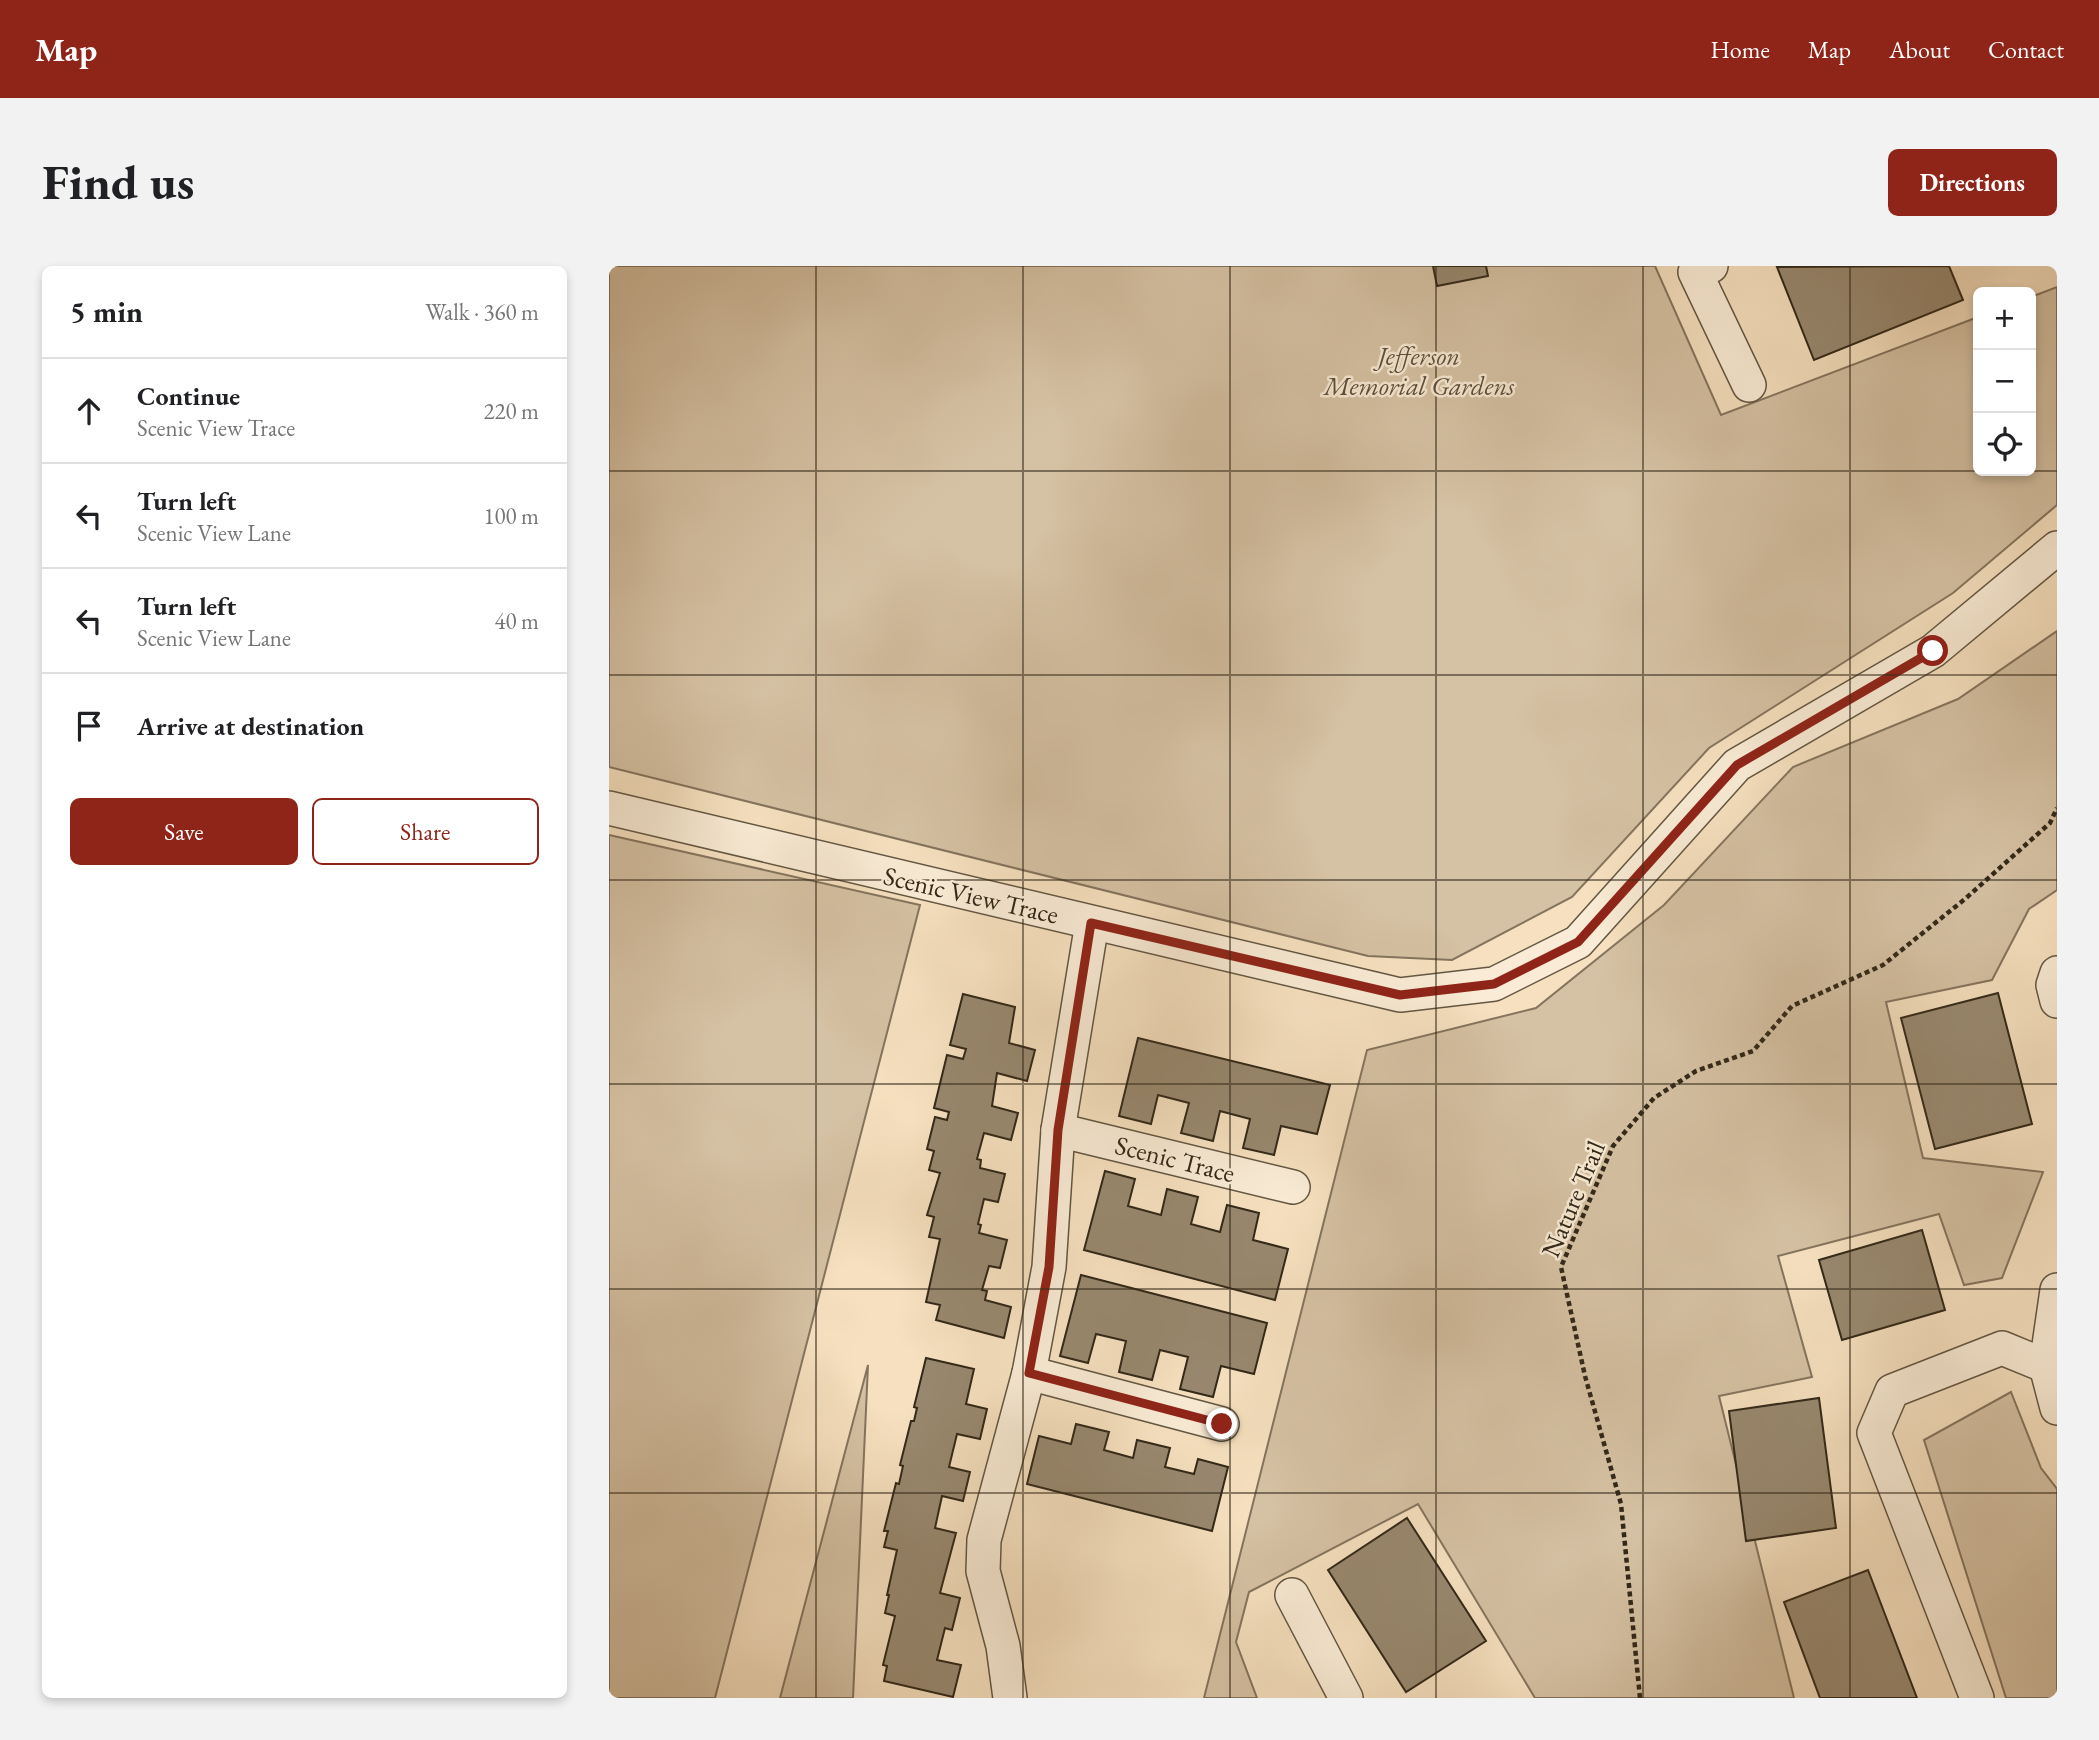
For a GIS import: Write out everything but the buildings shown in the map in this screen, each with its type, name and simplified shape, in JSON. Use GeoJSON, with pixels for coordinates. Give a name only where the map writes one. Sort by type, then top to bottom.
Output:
{"type":"FeatureCollection","features":[{"type":"Feature","properties":{"kind":"street"},"geometry":{"type":"LineString","coordinates":[[1711,266],[1695,272],[1749,385]]}},
{"type":"Feature","properties":{"kind":"street","name":"Scenic View Trace"},"geometry":{"type":"LineString","coordinates":[[609,808],[1400,995],[1494,984],[1578,942],[1737,765],[1933,651],[2057,548]]}},
{"type":"Feature","properties":{"kind":"street"},"geometry":{"type":"LineString","coordinates":[[1010,1698],[1003,1646],[983,1572],[984,1540],[1029,1373],[1049,1267],[1058,1130],[1091,923]]}},
{"type":"Feature","properties":{"kind":"street"},"geometry":{"type":"LineString","coordinates":[[2057,973],[2053,985],[2057,1001]]}},
{"type":"Feature","properties":{"kind":"street","name":"Scenic Trace"},"geometry":{"type":"LineString","coordinates":[[1058,1130],[1293,1187]]}},
{"type":"Feature","properties":{"kind":"street"},"geometry":{"type":"LineString","coordinates":[[2057,1290],[2046,1366],[2057,1408]]}},
{"type":"Feature","properties":{"kind":"street"},"geometry":{"type":"LineString","coordinates":[[1977,1698],[1874,1433],[1892,1391],[2002,1348],[2046,1366]]}},
{"type":"Feature","properties":{"kind":"street"},"geometry":{"type":"LineString","coordinates":[[1029,1373],[1222,1424]]}},
{"type":"Feature","properties":{"kind":"street"},"geometry":{"type":"LineString","coordinates":[[1292,1595],[1346,1698]]}},
{"type":"Feature","properties":{"kind":"path","name":"Nature Trail"},"geometry":{"type":"LineString","coordinates":[[1640,1698],[1621,1504],[1585,1376],[1561,1267],[1613,1146],[1654,1098],[1696,1071],[1753,1051],[1792,1006],[1883,965],[1965,899],[2050,822],[2057,808]]}},
{"type":"Feature","properties":{"kind":"green space","name":"Jefferson Memorial Gardens"},"geometry":{"type":"Polygon","coordinates":[[[609,266],[1655,266],[1721,415],[1973,319],[1973,476],[2036,476],[2036,295],[2057,287],[2057,505],[1953,593],[1709,748],[1572,897],[1452,960],[1368,956],[609,767],[609,266]]]}},
{"type":"Feature","properties":{"kind":"green space"},"geometry":{"type":"Polygon","coordinates":[[[2057,631],[2057,890],[2029,909],[1992,980],[1886,1002],[1923,1158],[2043,1172],[2002,1278],[1964,1285],[1939,1214],[1778,1256],[1812,1377],[1719,1396],[1794,1698],[1535,1698],[1418,1504],[1249,1592],[1236,1642],[1257,1698],[1204,1698],[1367,1050],[1536,1008],[1664,905],[1793,767],[1958,699],[2057,631]]]}},
{"type":"Feature","properties":{"kind":"green space"},"geometry":{"type":"Polygon","coordinates":[[[609,835],[920,905],[715,1698],[609,1698],[609,835]]]}},
{"type":"Feature","properties":{"kind":"green space"},"geometry":{"type":"Polygon","coordinates":[[[868,1365],[853,1698],[780,1698],[868,1365]]]}},
{"type":"Feature","properties":{"kind":"green space"},"geometry":{"type":"Polygon","coordinates":[[[2011,1392],[2041,1468],[2057,1489],[2057,1698],[2006,1698],[1924,1440],[2011,1392]]]}},
{"type":"Feature","properties":{"kind":"route"},"geometry":{"type":"LineString","coordinates":[[1222,1424],[1029,1373],[1049,1267],[1058,1130],[1091,923],[1400,995],[1494,984],[1578,942],[1737,765],[1933,651]]}}]}
